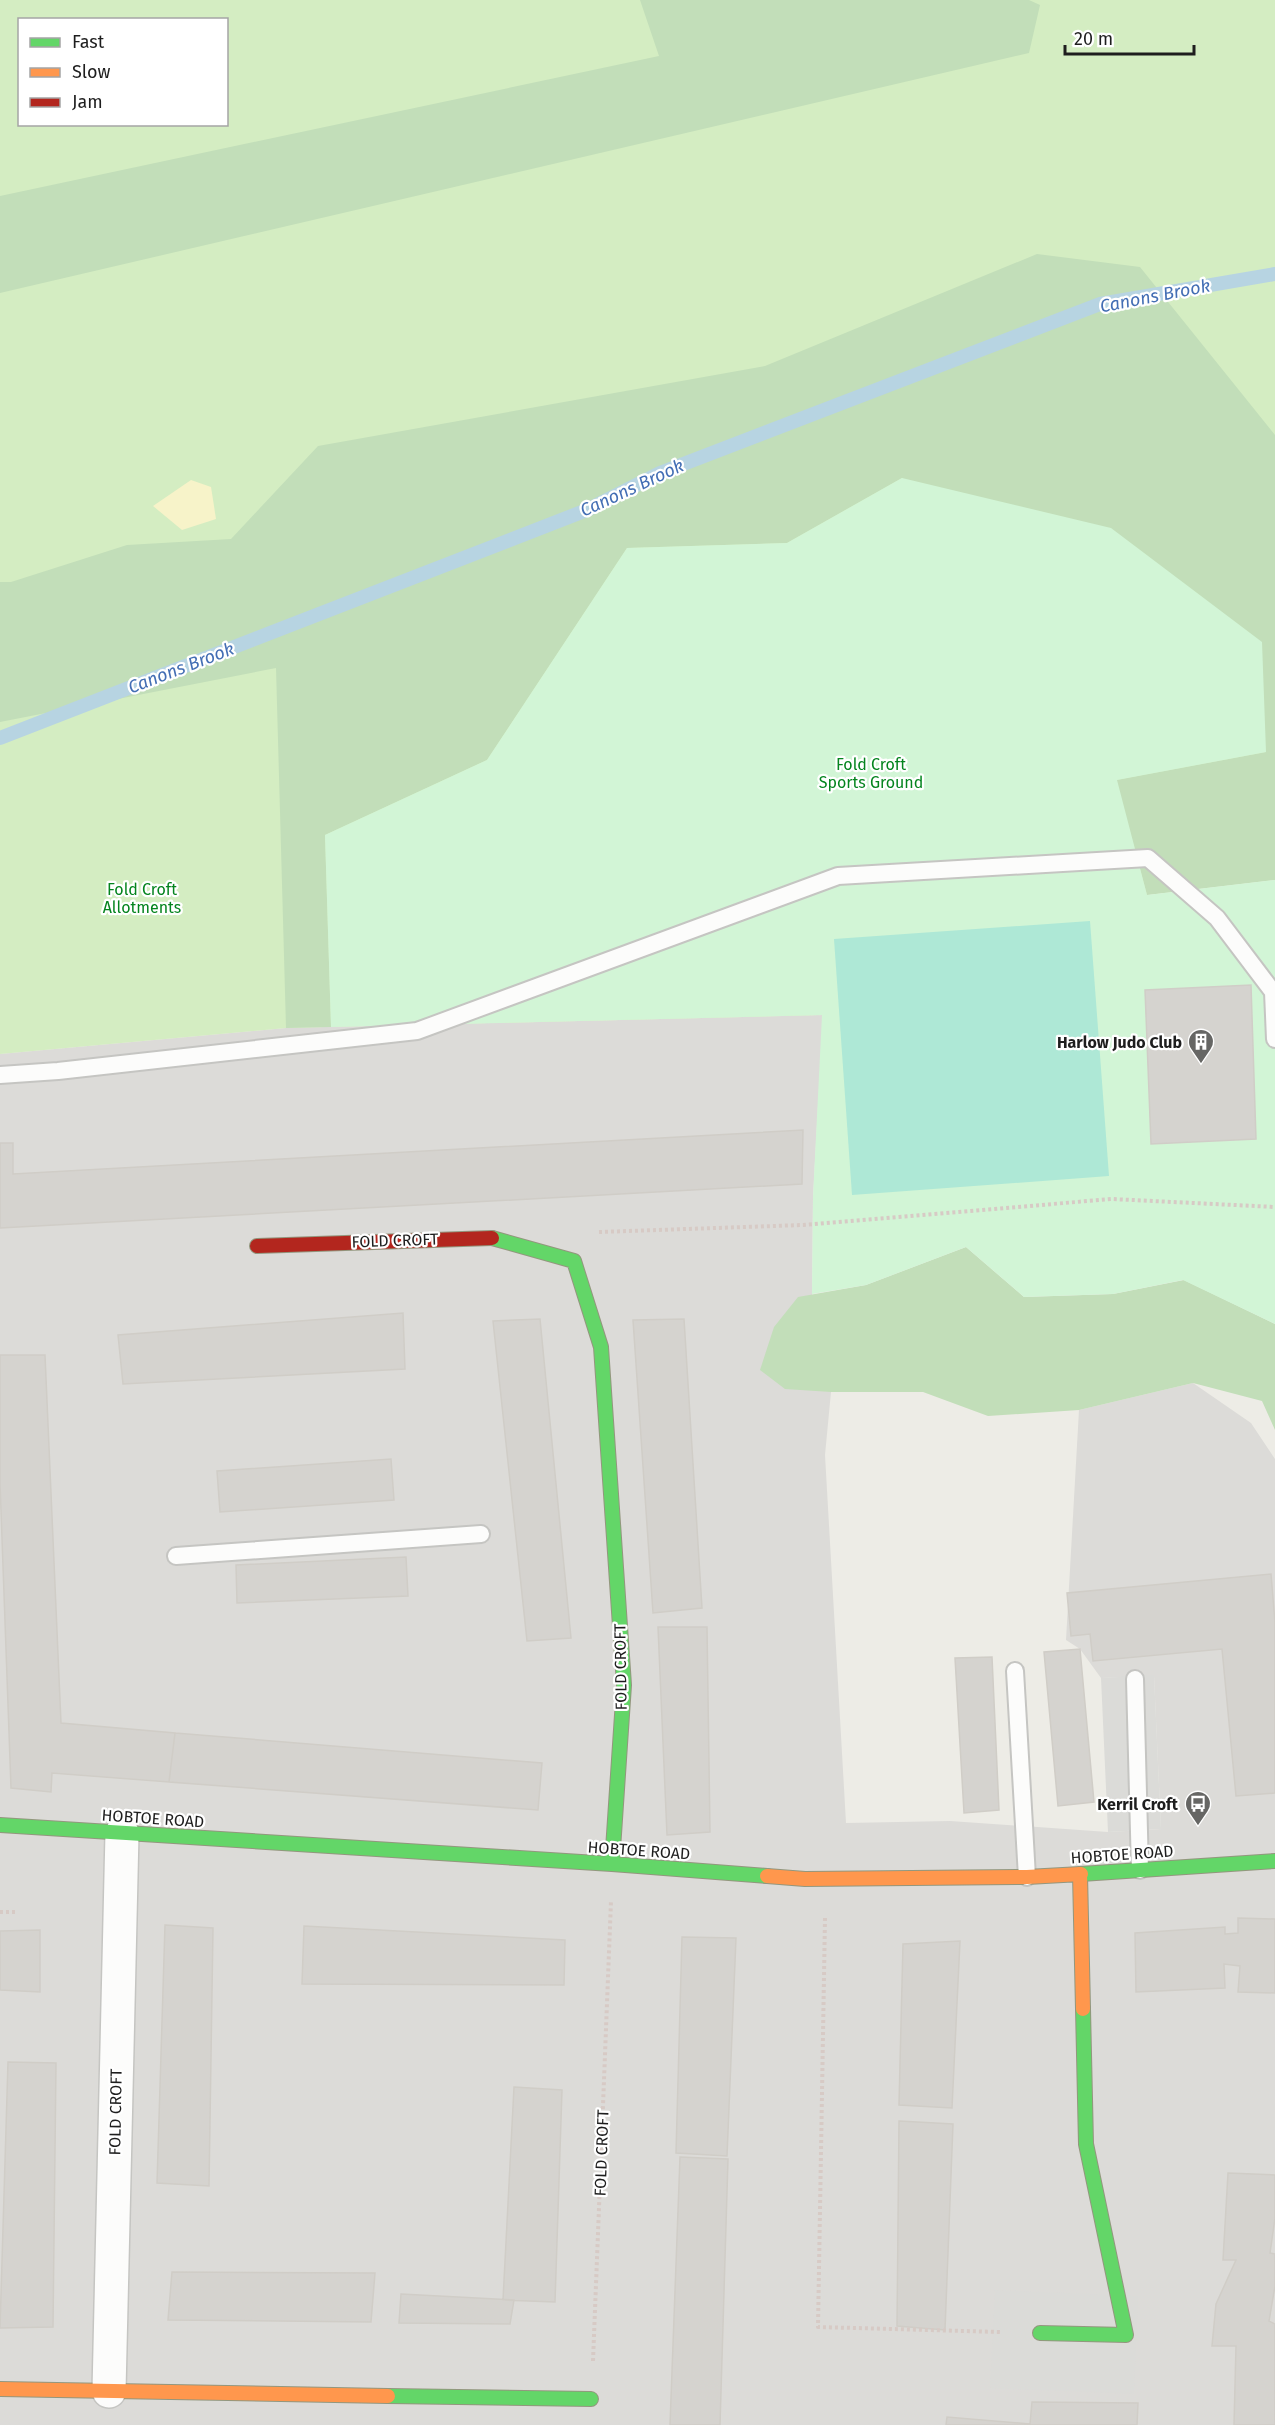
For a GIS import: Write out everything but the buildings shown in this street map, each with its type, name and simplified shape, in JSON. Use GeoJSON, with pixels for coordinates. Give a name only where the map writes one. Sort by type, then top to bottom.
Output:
{"type":"FeatureCollection","features":[{"type":"Feature","properties":{"kind":"street","name":"FOLD CROFT"},"geometry":{"type":"LineString","coordinates":[[256,1246],[487,1237],[574,1261],[601,1347],[624,1685],[612,1864]]}},
{"type":"Feature","properties":{"kind":"street","name":"HOBTOE ROAD"},"geometry":{"type":"LineString","coordinates":[[0,1825],[612,1864],[805,1879],[1027,1877],[1275,1861]]}},
{"type":"Feature","properties":{"kind":"street","name":"FOLD CROFT"},"geometry":{"type":"LineString","coordinates":[[109,2391],[122,1833]]}},
{"type":"Feature","properties":{"kind":"street"},"geometry":{"type":"LineString","coordinates":[[1040,2333],[1126,2335],[1086,2144],[1080,1874]]}},
{"type":"Feature","properties":{"kind":"street"},"geometry":{"type":"LineString","coordinates":[[0,2389],[591,2398]]}},
{"type":"Feature","properties":{"kind":"lane"},"geometry":{"type":"LineString","coordinates":[[0,1075],[417,1031],[838,876],[1148,858],[1217,918],[1273,992],[1275,1039]]}},
{"type":"Feature","properties":{"kind":"lane"},"geometry":{"type":"LineString","coordinates":[[176,1556],[481,1534]]}},
{"type":"Feature","properties":{"kind":"lane"},"geometry":{"type":"LineString","coordinates":[[1015,1671],[1027,1877]]}},
{"type":"Feature","properties":{"kind":"lane"},"geometry":{"type":"LineString","coordinates":[[1136,1679],[1140,1870]]}},
{"type":"Feature","properties":{"kind":"path"},"geometry":{"type":"LineString","coordinates":[[536,1251],[565,1233],[803,1225],[1112,1199],[1275,1207]]}},
{"type":"Feature","properties":{"kind":"path","name":"FOLD CROFT"},"geometry":{"type":"LineString","coordinates":[[591,2398],[612,1864]]}},
{"type":"Feature","properties":{"kind":"path"},"geometry":{"type":"LineString","coordinates":[[825,1879],[818,2327],[1040,2333]]}},
{"type":"Feature","properties":{"kind":"path"},"geometry":{"type":"LineString","coordinates":[[0,1912],[18,1912]]}},
{"type":"Feature","properties":{"kind":"shaded area"},"geometry":{"type":"Polygon","coordinates":[[[823,1015],[813,1197],[812,1294],[831,1392],[825,1455],[846,1823],[950,1821],[1108,1832],[1161,1829],[1154,1676],[1101,1678],[1080,1649],[1066,1640],[1079,1410],[1193,1383],[1251,1423],[1275,1459],[1275,2425],[0,2425],[0,1054],[286,1028],[823,1015]]]}},
{"type":"Feature","properties":{"kind":"shaded area"},"geometry":{"type":"Polygon","coordinates":[[[1154,1675],[1161,1829],[1108,1832],[1101,1678],[1154,1675]]]}},
{"type":"Feature","properties":{"kind":"shaded area"},"geometry":{"type":"Polygon","coordinates":[[[995,2290],[1138,2296],[1134,2394],[990,2388],[995,2290]]]}},
{"type":"Feature","properties":{"kind":"green space","name":"Fold Croft Allotments"},"geometry":{"type":"Polygon","coordinates":[[[0,0],[1275,0],[1275,880],[1069,904],[823,1015],[286,1028],[0,1054],[0,0]]]}},
{"type":"Feature","properties":{"kind":"green space"},"geometry":{"type":"Polygon","coordinates":[[[640,0],[1029,0],[1040,5],[1029,53],[0,293],[0,196],[659,56],[640,0]]]}},
{"type":"Feature","properties":{"kind":"green space"},"geometry":{"type":"Polygon","coordinates":[[[1037,254],[1140,267],[1275,435],[1275,880],[1147,895],[1116,780],[1266,752],[902,478],[787,543],[627,548],[487,760],[325,835],[331,1027],[286,1028],[276,668],[0,722],[0,582],[11,582],[127,545],[231,539],[318,446],[765,366],[1037,254]]]}},
{"type":"Feature","properties":{"kind":"green space","name":"Fold Croft Sports Ground"},"geometry":{"type":"Polygon","coordinates":[[[902,478],[1111,528],[1262,642],[1266,752],[1117,780],[1147,895],[1275,880],[1275,1324],[1183,1280],[1113,1294],[1024,1297],[966,1247],[866,1285],[812,1294],[813,1197],[822,1015],[331,1027],[325,835],[487,760],[627,548],[787,543],[902,478]]]}},
{"type":"Feature","properties":{"kind":"green space"},"geometry":{"type":"Polygon","coordinates":[[[1090,921],[1109,1176],[852,1195],[834,939],[1090,921]]]}},
{"type":"Feature","properties":{"kind":"green space"},"geometry":{"type":"Polygon","coordinates":[[[966,1247],[1024,1297],[1113,1294],[1184,1280],[1275,1324],[1275,1430],[1262,1401],[1193,1383],[1079,1410],[988,1416],[923,1392],[831,1392],[785,1389],[760,1370],[774,1327],[798,1297],[866,1285],[966,1247]]]}},
{"type":"Feature","properties":{"kind":"sand"},"geometry":{"type":"Polygon","coordinates":[[[191,480],[211,487],[216,519],[182,530],[153,506],[191,480]]]}},
{"type":"Feature","properties":{"kind":"waterway","name":"Canons Brook"},"geometry":{"type":"LineString","coordinates":[[0,738],[587,510],[660,473],[1100,304],[1275,274]]}},
{"type":"Feature","properties":{"kind":"traffic: fast"},"geometry":{"type":"LineString","coordinates":[[492,1238],[574,1261],[601,1347],[624,1685],[612,1864]]}},
{"type":"Feature","properties":{"kind":"traffic: fast"},"geometry":{"type":"LineString","coordinates":[[0,1825],[767,1876]]}},
{"type":"Feature","properties":{"kind":"traffic: fast"},"geometry":{"type":"LineString","coordinates":[[1081,1874],[1275,1861]]}},
{"type":"Feature","properties":{"kind":"traffic: fast"},"geometry":{"type":"LineString","coordinates":[[1040,2333],[1126,2335],[1086,2144],[1083,2009]]}},
{"type":"Feature","properties":{"kind":"traffic: fast"},"geometry":{"type":"LineString","coordinates":[[388,2396],[591,2399]]}},
{"type":"Feature","properties":{"kind":"traffic: slow"},"geometry":{"type":"LineString","coordinates":[[1080,1874],[1083,2009]]}},
{"type":"Feature","properties":{"kind":"traffic: slow"},"geometry":{"type":"LineString","coordinates":[[767,1876],[805,1879],[1027,1877],[1081,1874]]}},
{"type":"Feature","properties":{"kind":"traffic: slow"},"geometry":{"type":"LineString","coordinates":[[0,2389],[388,2396]]}},
{"type":"Feature","properties":{"kind":"traffic: jam"},"geometry":{"type":"LineString","coordinates":[[257,1246],[492,1238]]}},
{"type":"Feature","properties":{"kind":"place","name":"Harlow Judo Club"},"geometry":{"type":"Point","coordinates":[1201,1065]}},
{"type":"Feature","properties":{"kind":"place","name":"Kerril Croft"},"geometry":{"type":"Point","coordinates":[1198,1827]}}]}
